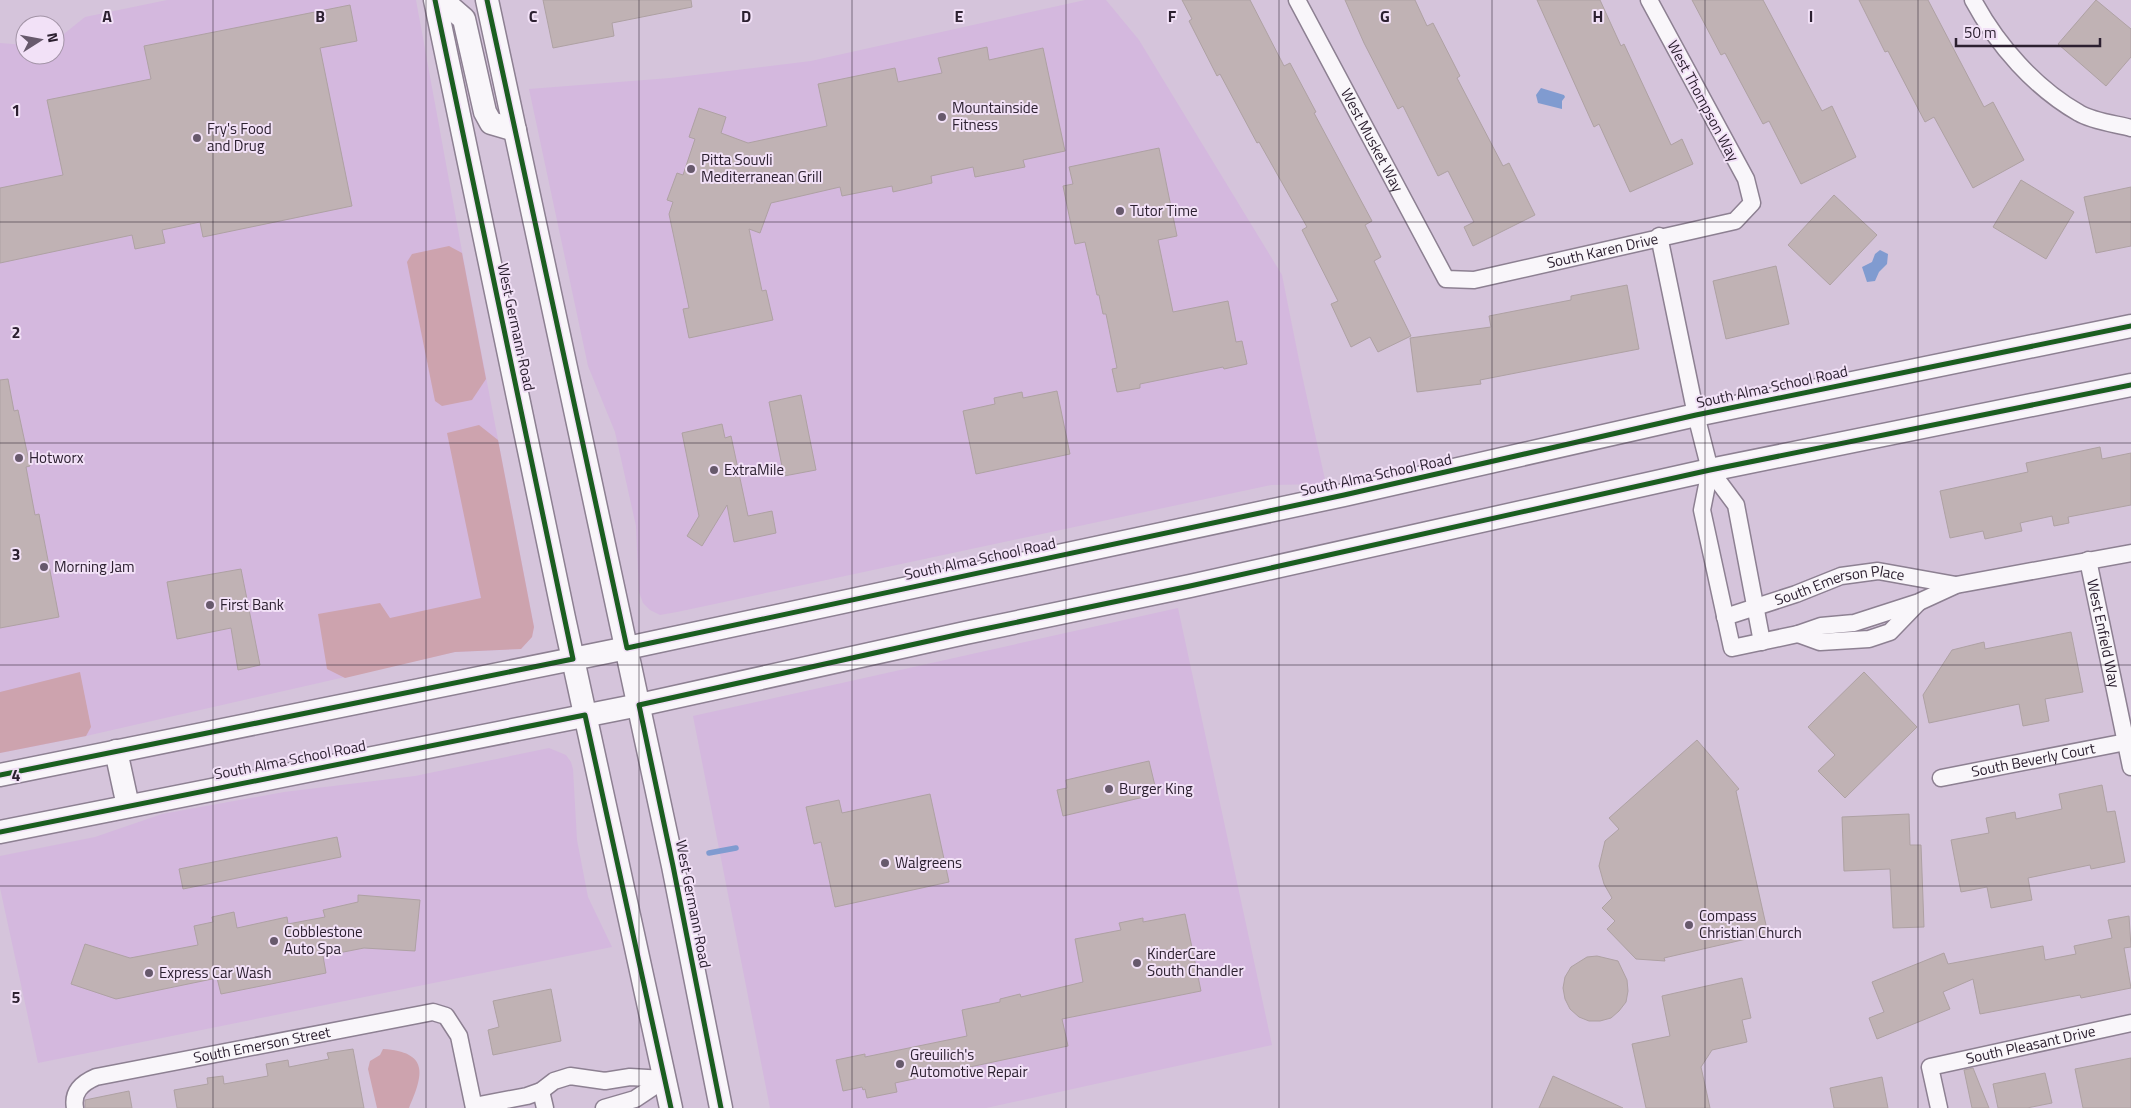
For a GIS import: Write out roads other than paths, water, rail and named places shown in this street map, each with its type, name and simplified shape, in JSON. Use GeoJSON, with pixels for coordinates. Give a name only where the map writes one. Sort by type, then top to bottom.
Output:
{"type":"FeatureCollection","features":[{"type":"Feature","properties":{"kind":"main road","name":"West Germann Road"},"geometry":{"type":"LineString","coordinates":[[435,0],[573,659],[672,1108]]}},
{"type":"Feature","properties":{"kind":"main road"},"geometry":{"type":"LineString","coordinates":[[442,0],[464,19],[485,112],[491,123],[515,130]]}},
{"type":"Feature","properties":{"kind":"main road","name":"West Germann Road"},"geometry":{"type":"LineString","coordinates":[[487,0],[673,866],[720,1108]]}},
{"type":"Feature","properties":{"kind":"main road","name":"South Alma School Road"},"geometry":{"type":"LineString","coordinates":[[0,775],[627,648],[1344,495],[1696,415],[2131,326]]}},
{"type":"Feature","properties":{"kind":"main road","name":"South Alma School Road"},"geometry":{"type":"LineString","coordinates":[[0,832],[639,705],[965,633],[1190,586],[1710,470],[2131,385]]}},
{"type":"Feature","properties":{"kind":"main road"},"geometry":{"type":"LineString","coordinates":[[116,751],[128,806]]}},
{"type":"Feature","properties":{"kind":"street","name":"West Musket Way"},"geometry":{"type":"LineString","coordinates":[[1297,0],[1446,279]]}},
{"type":"Feature","properties":{"kind":"street","name":"West Thompson Way"},"geometry":{"type":"LineString","coordinates":[[1649,0],[1746,179],[1752,204]]}},
{"type":"Feature","properties":{"kind":"street"},"geometry":{"type":"LineString","coordinates":[[1973,0],[1983,19],[2031,77],[2081,114],[2131,128]]}},
{"type":"Feature","properties":{"kind":"street","name":"South Karen Drive"},"geometry":{"type":"LineString","coordinates":[[1446,279],[1474,280],[1660,236],[1735,221],[1752,204]]}},
{"type":"Feature","properties":{"kind":"street"},"geometry":{"type":"LineString","coordinates":[[1660,236],[1696,415],[1710,470],[1736,505],[1754,608],[1762,642]]}},
{"type":"Feature","properties":{"kind":"street"},"geometry":{"type":"LineString","coordinates":[[1710,470],[1702,510],[1725,617]]}},
{"type":"Feature","properties":{"kind":"street","name":"South Emerson Place"},"geometry":{"type":"LineString","coordinates":[[1956,585],[1878,571],[1841,576],[1725,617],[1732,648],[1798,634],[1821,626],[1854,624],[1918,602],[1956,585],[2131,553]]}},
{"type":"Feature","properties":{"kind":"street","name":"West Enfield Way"},"geometry":{"type":"LineString","coordinates":[[2088,560],[2131,767]]}},
{"type":"Feature","properties":{"kind":"street","name":"South Beverly Court"},"geometry":{"type":"LineString","coordinates":[[1941,778],[2126,742]]}},
{"type":"Feature","properties":{"kind":"street","name":"South Emerson Street"},"geometry":{"type":"LineString","coordinates":[[74,1108],[74,1095],[80,1086],[96,1077],[165,1062],[433,1012],[446,1016],[459,1036],[474,1107]]}},
{"type":"Feature","properties":{"kind":"street","name":"South Pleasant Drive"},"geometry":{"type":"LineString","coordinates":[[1939,1108],[1930,1066],[2131,1023]]}},
{"type":"Feature","properties":{"kind":"street"},"geometry":{"type":"LineString","coordinates":[[474,1107],[527,1096],[541,1091],[554,1081],[570,1076],[605,1081],[630,1077],[665,1079]]}},
{"type":"Feature","properties":{"kind":"street"},"geometry":{"type":"LineString","coordinates":[[604,1108],[635,1099],[665,1079]]}},
{"type":"Feature","properties":{"kind":"street"},"geometry":{"type":"LineString","coordinates":[[541,1091],[545,1108]]}},
{"type":"Feature","properties":{"kind":"water"},"geometry":{"type":"Polygon","coordinates":[[[1541,88],[1564,95],[1562,109],[1538,103],[1536,95],[1541,88]]]}},
{"type":"Feature","properties":{"kind":"water"},"geometry":{"type":"Polygon","coordinates":[[[1880,250],[1888,254],[1887,264],[1879,272],[1875,281],[1867,282],[1862,267],[1872,262],[1875,254],[1880,250]]]}},
{"type":"Feature","properties":{"kind":"waterway"},"geometry":{"type":"LineString","coordinates":[[709,853],[736,848]]}},
{"type":"Feature","properties":{"kind":"place","name":"Mountainside Fitness"},"geometry":{"type":"Point","coordinates":[942,117]}},
{"type":"Feature","properties":{"kind":"place","name":"Fry's Food and Drug"},"geometry":{"type":"Point","coordinates":[197,138]}},
{"type":"Feature","properties":{"kind":"place","name":"Pitta Souvli Mediterranean Grill"},"geometry":{"type":"Point","coordinates":[691,169]}},
{"type":"Feature","properties":{"kind":"place","name":"Tutor Time"},"geometry":{"type":"Point","coordinates":[1120,211]}},
{"type":"Feature","properties":{"kind":"place","name":"Hotworx"},"geometry":{"type":"Point","coordinates":[19,458]}},
{"type":"Feature","properties":{"kind":"place","name":"ExtraMile"},"geometry":{"type":"Point","coordinates":[714,470]}},
{"type":"Feature","properties":{"kind":"place","name":"Morning Jam"},"geometry":{"type":"Point","coordinates":[44,567]}},
{"type":"Feature","properties":{"kind":"place","name":"First Bank"},"geometry":{"type":"Point","coordinates":[210,605]}},
{"type":"Feature","properties":{"kind":"place","name":"Burger King"},"geometry":{"type":"Point","coordinates":[1109,789]}},
{"type":"Feature","properties":{"kind":"place","name":"Walgreens"},"geometry":{"type":"Point","coordinates":[885,863]}},
{"type":"Feature","properties":{"kind":"place","name":"Compass Christian Church"},"geometry":{"type":"Point","coordinates":[1689,925]}},
{"type":"Feature","properties":{"kind":"place","name":"Cobblestone Auto Spa"},"geometry":{"type":"Point","coordinates":[274,941]}},
{"type":"Feature","properties":{"kind":"place","name":"KinderCare South Chandler"},"geometry":{"type":"Point","coordinates":[1137,963]}},
{"type":"Feature","properties":{"kind":"place","name":"Express Car Wash"},"geometry":{"type":"Point","coordinates":[149,973]}},
{"type":"Feature","properties":{"kind":"place","name":"Greuilich's Automotive Repair"},"geometry":{"type":"Point","coordinates":[900,1064]}}]}
